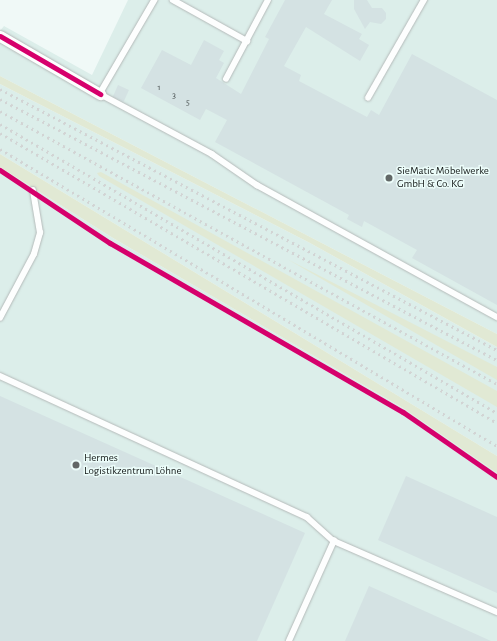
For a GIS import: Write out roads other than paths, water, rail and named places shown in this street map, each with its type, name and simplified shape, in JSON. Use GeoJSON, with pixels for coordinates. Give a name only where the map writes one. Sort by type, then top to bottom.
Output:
{"type":"FeatureCollection","features":[{"type":"Feature","properties":{"kind":"street"},"geometry":{"type":"LineString","coordinates":[[0,36],[100,94]]}},
{"type":"Feature","properties":{"kind":"lane"},"geometry":{"type":"LineString","coordinates":[[155,0],[100,94],[212,154],[257,185],[497,316]]}},
{"type":"Feature","properties":{"kind":"lane"},"geometry":{"type":"LineString","coordinates":[[173,0],[247,40]]}},
{"type":"Feature","properties":{"kind":"lane"},"geometry":{"type":"LineString","coordinates":[[226,79],[268,0]]}},
{"type":"Feature","properties":{"kind":"lane"},"geometry":{"type":"LineString","coordinates":[[368,98],[424,0]]}},
{"type":"Feature","properties":{"kind":"lane"},"geometry":{"type":"LineString","coordinates":[[0,318],[34,254],[40,233],[33,191]]}},
{"type":"Feature","properties":{"kind":"lane"},"geometry":{"type":"LineString","coordinates":[[0,376],[308,517],[334,541],[497,612]]}},
{"type":"Feature","properties":{"kind":"lane"},"geometry":{"type":"LineString","coordinates":[[289,641],[334,541]]}},
{"type":"Feature","properties":{"kind":"railway"},"geometry":{"type":"LineString","coordinates":[[0,89],[497,350]]}},
{"type":"Feature","properties":{"kind":"railway"},"geometry":{"type":"LineString","coordinates":[[0,99],[497,360]]}},
{"type":"Feature","properties":{"kind":"railway"},"geometry":{"type":"LineString","coordinates":[[0,111],[497,384]]}},
{"type":"Feature","properties":{"kind":"railway"},"geometry":{"type":"LineString","coordinates":[[0,124],[497,413]]}},
{"type":"Feature","properties":{"kind":"railway"},"geometry":{"type":"LineString","coordinates":[[0,133],[497,423]]}},
{"type":"Feature","properties":{"kind":"railway"},"geometry":{"type":"LineString","coordinates":[[0,149],[497,446]]}},
{"type":"Feature","properties":{"kind":"place","name":"SieMatic Möbelwerke GmbH & Co. KG"},"geometry":{"type":"Point","coordinates":[389,178]}},
{"type":"Feature","properties":{"kind":"place","name":"Hermes Logistikzentrum Löhne"},"geometry":{"type":"Point","coordinates":[76,465]}}]}
